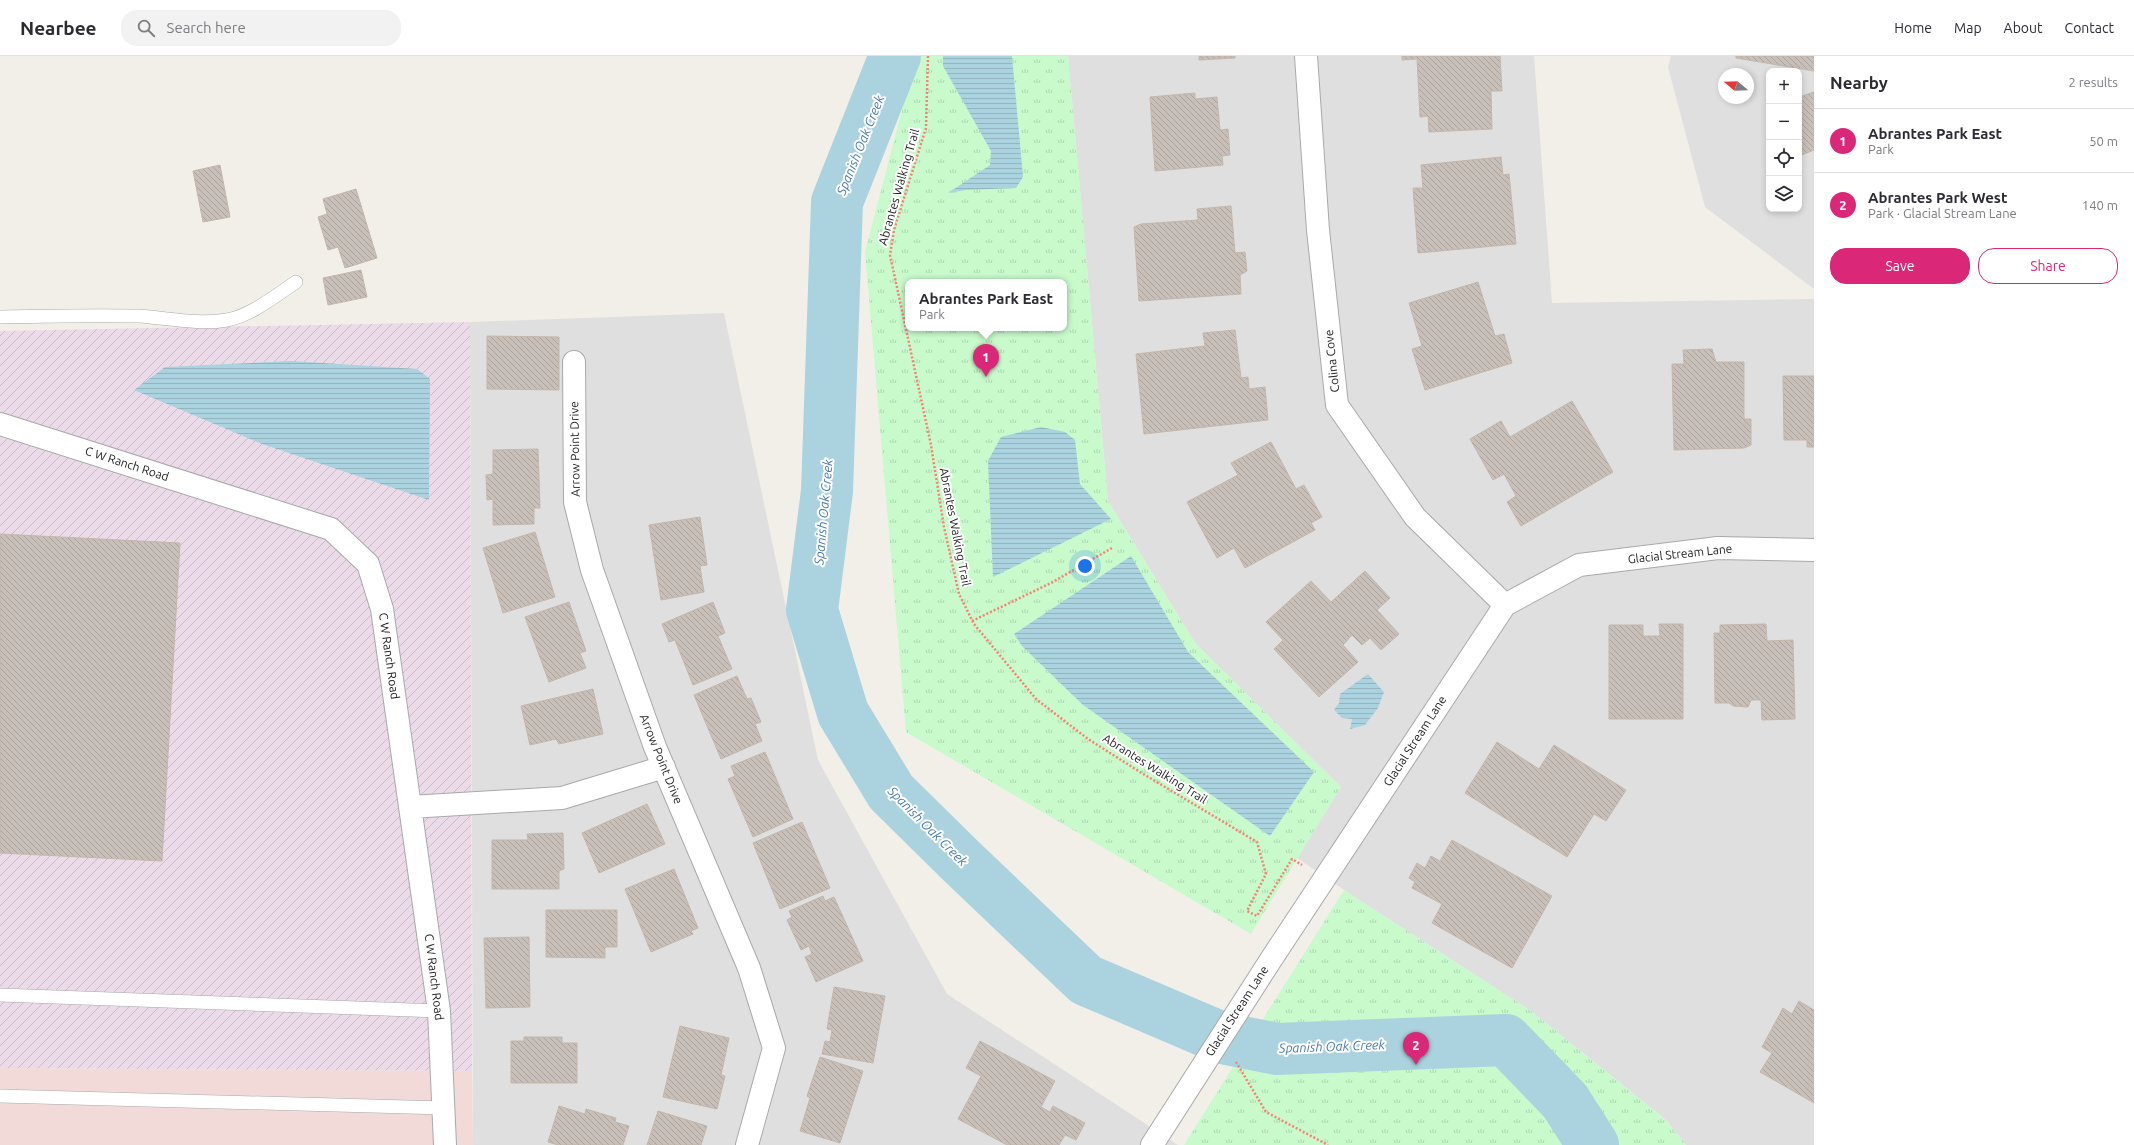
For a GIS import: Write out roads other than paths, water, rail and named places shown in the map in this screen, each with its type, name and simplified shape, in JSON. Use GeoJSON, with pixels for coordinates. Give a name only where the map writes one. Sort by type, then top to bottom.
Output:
{"type":"FeatureCollection","features":[{"type":"Feature","properties":{"kind":"street","name":"Colina Cove"},"geometry":{"type":"LineString","coordinates":[[1306,56],[1318,230],[1337,406],[1415,517],[1505,605]]}},
{"type":"Feature","properties":{"kind":"street","name":"Arrow Point Drive"},"geometry":{"type":"LineString","coordinates":[[574,362],[575,502],[592,570],[664,767],[750,968],[774,1048],[747,1145]]}},
{"type":"Feature","properties":{"kind":"street","name":"C W Ranch Road"},"geometry":{"type":"LineString","coordinates":[[0,424],[331,529],[368,564],[382,609],[439,1011],[445,1108],[445,1145]]}},
{"type":"Feature","properties":{"kind":"street","name":"Glacial Stream Lane"},"geometry":{"type":"LineString","coordinates":[[1152,1145],[1324,878],[1505,605],[1579,565],[1718,548],[1814,550]]}},
{"type":"Feature","properties":{"kind":"street"},"geometry":{"type":"LineString","coordinates":[[410,807],[562,798],[664,767]]}},
{"type":"Feature","properties":{"kind":"lane"},"geometry":{"type":"LineString","coordinates":[[0,317],[130,316],[192,321],[228,320],[269,300],[296,282]]}},
{"type":"Feature","properties":{"kind":"lane"},"geometry":{"type":"LineString","coordinates":[[0,994],[439,1011]]}},
{"type":"Feature","properties":{"kind":"lane"},"geometry":{"type":"LineString","coordinates":[[0,1096],[445,1108]]}},
{"type":"Feature","properties":{"kind":"water"},"geometry":{"type":"Polygon","coordinates":[[[943,56],[1012,56],[1023,177],[1016,188],[966,190],[948,193],[990,165],[991,151],[943,66],[943,56]]]}},
{"type":"Feature","properties":{"kind":"water"},"geometry":{"type":"Polygon","coordinates":[[[291,361],[417,369],[430,379],[429,500],[262,444],[134,390],[165,367],[291,361]]]}},
{"type":"Feature","properties":{"kind":"water"},"geometry":{"type":"Polygon","coordinates":[[[1041,427],[1065,432],[1075,440],[1080,484],[1111,519],[993,577],[988,461],[1001,437],[1041,427]]]}},
{"type":"Feature","properties":{"kind":"water"},"geometry":{"type":"Polygon","coordinates":[[[1131,556],[1188,652],[1314,772],[1270,836],[1083,705],[1022,646],[1014,634],[1131,556]]]}},
{"type":"Feature","properties":{"kind":"water"},"geometry":{"type":"Polygon","coordinates":[[[1368,674],[1384,692],[1378,708],[1365,725],[1350,729],[1352,719],[1342,718],[1334,710],[1339,703],[1340,694],[1368,674]]]}},
{"type":"Feature","properties":{"kind":"waterway","name":"Spanish Oak Creek"},"geometry":{"type":"LineString","coordinates":[[895,56],[837,202],[827,491],[812,610],[843,713],[891,792],[1086,980],[1222,1038],[1277,1049],[1506,1040],[1565,1101],[1593,1145]]}},
{"type":"Feature","properties":{"kind":"place","name":"Abrantes Park East"},"geometry":{"type":"Point","coordinates":[986,377]}},
{"type":"Feature","properties":{"kind":"place","name":"Abrantes Park West"},"geometry":{"type":"Point","coordinates":[1416,1065]}}]}
